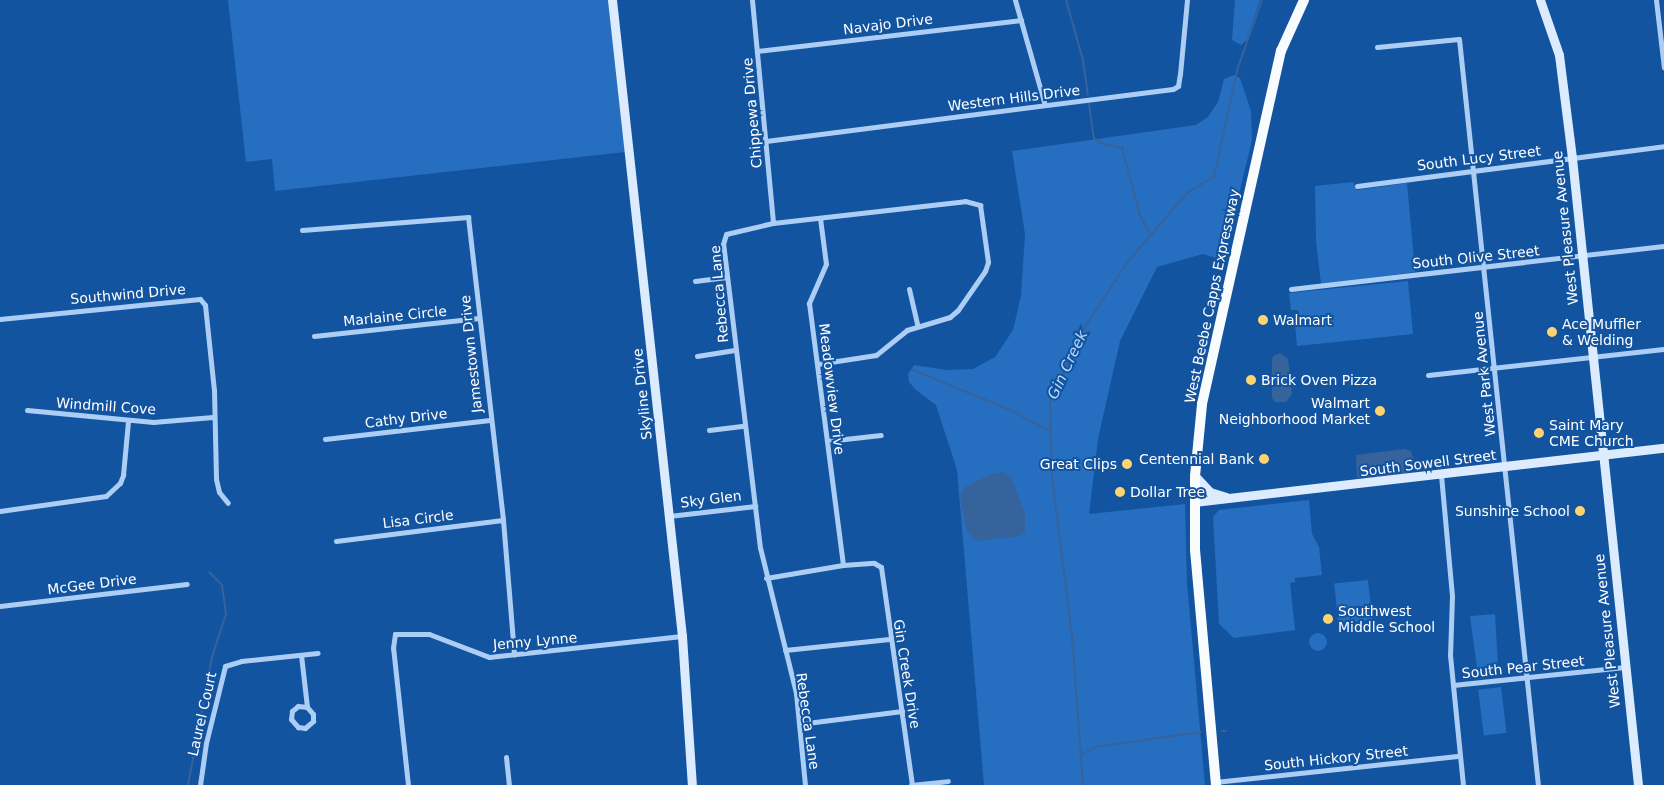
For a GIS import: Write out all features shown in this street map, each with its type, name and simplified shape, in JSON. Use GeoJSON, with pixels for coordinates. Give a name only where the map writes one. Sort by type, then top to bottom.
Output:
{"type":"FeatureCollection","features":[{"type":"Feature","properties":{"kind":"main road","name":"West Beebe Capps Expressway"},"geometry":{"type":"LineString","coordinates":[[1216,784],[1198,602],[1194,502],[1204,389],[1281,51],[1304,0]]}},
{"type":"Feature","properties":{"kind":"street","name":"Skyline Drive"},"geometry":{"type":"LineString","coordinates":[[612,0],[670,516],[682,636],[692,785]]}},
{"type":"Feature","properties":{"kind":"street","name":"Chippewa Drive"},"geometry":{"type":"LineString","coordinates":[[752,0],[773,223]]}},
{"type":"Feature","properties":{"kind":"street"},"geometry":{"type":"LineString","coordinates":[[1015,0],[1045,105]]}},
{"type":"Feature","properties":{"kind":"street","name":"Western Hills Drive"},"geometry":{"type":"LineString","coordinates":[[766,141],[1173,89],[1178,86],[1180,74],[1187,0]]}},
{"type":"Feature","properties":{"kind":"street","name":"West Pleasure Avenue"},"geometry":{"type":"LineString","coordinates":[[1540,0],[1559,56],[1572,158],[1638,785]]}},
{"type":"Feature","properties":{"kind":"street"},"geometry":{"type":"LineString","coordinates":[[1656,0],[1664,68]]}},
{"type":"Feature","properties":{"kind":"street","name":"Navajo Drive"},"geometry":{"type":"LineString","coordinates":[[757,51],[1021,20]]}},
{"type":"Feature","properties":{"kind":"street","name":"West Park Avenue"},"geometry":{"type":"LineString","coordinates":[[1377,47],[1459,39],[1485,267],[1538,785]]}},
{"type":"Feature","properties":{"kind":"street","name":"South Lucy Street"},"geometry":{"type":"LineString","coordinates":[[1357,186],[1664,146]]}},
{"type":"Feature","properties":{"kind":"street","name":"Rebecca Lane"},"geometry":{"type":"LineString","coordinates":[[805,785],[799,724],[785,650],[766,578],[755,506],[723,244],[726,234],[734,229],[773,223],[971,200],[980,205],[988,252],[985,272],[968,299],[950,317],[917,325],[876,355],[818,364]]}},
{"type":"Feature","properties":{"kind":"street","name":"Jamestown Drive"},"geometry":{"type":"LineString","coordinates":[[302,230],[468,217],[503,520],[514,655]]}},
{"type":"Feature","properties":{"kind":"street","name":"Meadowview Drive"},"geometry":{"type":"LineString","coordinates":[[820,218],[826,264],[809,303],[842,565]]}},
{"type":"Feature","properties":{"kind":"street","name":"South Olive Street"},"geometry":{"type":"LineString","coordinates":[[1291,290],[1664,246]]}},
{"type":"Feature","properties":{"kind":"street"},"geometry":{"type":"LineString","coordinates":[[695,281],[727,277]]}},
{"type":"Feature","properties":{"kind":"street"},"geometry":{"type":"LineString","coordinates":[[909,289],[917,325]]}},
{"type":"Feature","properties":{"kind":"street","name":"Southwind Drive"},"geometry":{"type":"LineString","coordinates":[[0,319],[200,299],[205,305],[214,390],[212,417],[216,479],[219,492],[228,503]]}},
{"type":"Feature","properties":{"kind":"street","name":"Marlaine Circle"},"geometry":{"type":"LineString","coordinates":[[314,336],[479,318]]}},
{"type":"Feature","properties":{"kind":"street"},"geometry":{"type":"LineString","coordinates":[[1428,375],[1664,349]]}},
{"type":"Feature","properties":{"kind":"street"},"geometry":{"type":"LineString","coordinates":[[698,356],[735,350]]}},
{"type":"Feature","properties":{"kind":"street","name":"Windmill Cove"},"geometry":{"type":"LineString","coordinates":[[27,410],[128,421],[212,417]]}},
{"type":"Feature","properties":{"kind":"street","name":"Cathy Drive"},"geometry":{"type":"LineString","coordinates":[[325,439],[490,420]]}},
{"type":"Feature","properties":{"kind":"street"},"geometry":{"type":"LineString","coordinates":[[0,511],[106,496],[120,483],[123,475],[128,421]]}},
{"type":"Feature","properties":{"kind":"street"},"geometry":{"type":"LineString","coordinates":[[709,430],[744,426]]}},
{"type":"Feature","properties":{"kind":"street"},"geometry":{"type":"LineString","coordinates":[[827,441],[881,435]]}},
{"type":"Feature","properties":{"kind":"street","name":"South Sowell Street"},"geometry":{"type":"LineString","coordinates":[[1194,502],[1664,448]]}},
{"type":"Feature","properties":{"kind":"street"},"geometry":{"type":"LineString","coordinates":[[1441,475],[1452,596],[1448,631],[1463,785]]}},
{"type":"Feature","properties":{"kind":"street"},"geometry":{"type":"LineString","coordinates":[[1195,476],[1210,492],[1236,498]]}},
{"type":"Feature","properties":{"kind":"street","name":"Sky Glen"},"geometry":{"type":"LineString","coordinates":[[670,516],[755,506]]}},
{"type":"Feature","properties":{"kind":"street","name":"Lisa Circle"},"geometry":{"type":"LineString","coordinates":[[336,541],[503,520]]}},
{"type":"Feature","properties":{"kind":"street","name":"Gin Creek Drive"},"geometry":{"type":"LineString","coordinates":[[842,565],[874,563],[882,567],[889,639],[902,711],[911,785]]}},
{"type":"Feature","properties":{"kind":"street"},"geometry":{"type":"LineString","coordinates":[[766,578],[842,565]]}},
{"type":"Feature","properties":{"kind":"street","name":"McGee Drive"},"geometry":{"type":"LineString","coordinates":[[0,606],[187,584]]}},
{"type":"Feature","properties":{"kind":"street","name":"Jenny Lynne"},"geometry":{"type":"LineString","coordinates":[[408,785],[393,648],[395,634],[428,634],[489,657],[682,636]]}},
{"type":"Feature","properties":{"kind":"street"},"geometry":{"type":"LineString","coordinates":[[785,650],[889,639]]}},
{"type":"Feature","properties":{"kind":"street","name":"Laurel Court"},"geometry":{"type":"LineString","coordinates":[[200,785],[212,716],[225,666],[242,661],[318,653]]}},
{"type":"Feature","properties":{"kind":"street"},"geometry":{"type":"LineString","coordinates":[[301,655],[307,707],[313,714],[313,721],[308,727],[298,728],[291,719],[292,711],[298,706],[307,707]]}},
{"type":"Feature","properties":{"kind":"street","name":"South Pear Street"},"geometry":{"type":"LineString","coordinates":[[1453,685],[1625,667]]}},
{"type":"Feature","properties":{"kind":"street"},"geometry":{"type":"LineString","coordinates":[[799,724],[902,711]]}},
{"type":"Feature","properties":{"kind":"street","name":"South Hickory Street"},"geometry":{"type":"LineString","coordinates":[[1216,784],[1460,756]]}},
{"type":"Feature","properties":{"kind":"street"},"geometry":{"type":"LineString","coordinates":[[506,757],[509,785]]}},
{"type":"Feature","properties":{"kind":"street"},"geometry":{"type":"LineString","coordinates":[[911,785],[948,781]]}},
{"type":"Feature","properties":{"kind":"shaded area"},"geometry":{"type":"Polygon","coordinates":[[[228,0],[608,0],[625,152],[275,191],[272,159],[246,162],[228,0]]]}},
{"type":"Feature","properties":{"kind":"shaded area"},"geometry":{"type":"Polygon","coordinates":[[[1235,0],[1260,0],[1247,40],[1241,45],[1232,40],[1235,0]]]}},
{"type":"Feature","properties":{"kind":"shaded area"},"geometry":{"type":"Polygon","coordinates":[[[1234,75],[1240,78],[1251,111],[1252,140],[1223,260],[1203,254],[1157,267],[1120,341],[1098,439],[1089,514],[1185,504],[1187,583],[1205,785],[984,785],[957,470],[936,405],[916,390],[909,382],[908,374],[914,365],[947,370],[973,369],[995,357],[1013,330],[1021,296],[1025,234],[1012,151],[1196,125],[1208,117],[1218,102],[1224,79],[1234,75]]]}},
{"type":"Feature","properties":{"kind":"shaded area"},"geometry":{"type":"Polygon","coordinates":[[[1353,182],[1357,190],[1407,183],[1415,272],[1321,284],[1316,240],[1315,186],[1353,182]]]}},
{"type":"Feature","properties":{"kind":"shaded area"},"geometry":{"type":"Polygon","coordinates":[[[1408,281],[1413,334],[1297,346],[1295,325],[1299,324],[1298,310],[1291,310],[1289,293],[1408,281]]]}},
{"type":"Feature","properties":{"kind":"shaded area"},"geometry":{"type":"Polygon","coordinates":[[[1281,353],[1288,359],[1292,394],[1286,402],[1275,402],[1272,398],[1272,360],[1273,356],[1281,353]]]}},
{"type":"Feature","properties":{"kind":"shaded area"},"geometry":{"type":"Polygon","coordinates":[[[1404,449],[1411,451],[1414,460],[1412,470],[1405,475],[1357,478],[1356,455],[1404,449]]]}},
{"type":"Feature","properties":{"kind":"shaded area"},"geometry":{"type":"Polygon","coordinates":[[[1003,472],[1011,477],[1025,514],[1025,532],[1020,536],[976,541],[966,530],[960,496],[964,488],[991,474],[1003,472]]]}},
{"type":"Feature","properties":{"kind":"shaded area"},"geometry":{"type":"Polygon","coordinates":[[[1309,500],[1312,534],[1319,547],[1322,575],[1295,578],[1295,582],[1290,583],[1295,630],[1234,638],[1219,624],[1213,517],[1219,510],[1309,500]]]}},
{"type":"Feature","properties":{"kind":"shaded area"},"geometry":{"type":"Polygon","coordinates":[[[1368,580],[1372,620],[1338,623],[1334,584],[1368,580]]]}},
{"type":"Feature","properties":{"kind":"shaded area"},"geometry":{"type":"Polygon","coordinates":[[[1495,614],[1498,666],[1477,668],[1470,616],[1495,614]]]}},
{"type":"Feature","properties":{"kind":"shaded area"},"geometry":{"type":"Polygon","coordinates":[[[1318,633],[1324,636],[1327,642],[1324,648],[1318,651],[1312,648],[1309,642],[1312,636],[1318,633]]]}},
{"type":"Feature","properties":{"kind":"shaded area"},"geometry":{"type":"Polygon","coordinates":[[[1501,687],[1507,733],[1484,735],[1478,690],[1501,687]]]}},
{"type":"Feature","properties":{"kind":"waterway"},"geometry":{"type":"LineString","coordinates":[[1066,0],[1083,60],[1088,95]]}},
{"type":"Feature","properties":{"kind":"waterway","name":"Gin Creek"},"geometry":{"type":"LineString","coordinates":[[1083,785],[1072,636],[1052,478],[1050,401],[1083,330],[1126,264],[1188,192],[1214,177],[1238,67],[1262,0]]}},
{"type":"Feature","properties":{"kind":"waterway"},"geometry":{"type":"LineString","coordinates":[[1089,104],[1094,138],[1101,143],[1122,148],[1140,215],[1151,235]]}},
{"type":"Feature","properties":{"kind":"waterway"},"geometry":{"type":"LineString","coordinates":[[913,370],[1010,410],[1049,431]]}},
{"type":"Feature","properties":{"kind":"waterway"},"geometry":{"type":"LineString","coordinates":[[188,785],[212,657],[226,614],[222,585],[209,572]]}},
{"type":"Feature","properties":{"kind":"waterway"},"geometry":{"type":"LineString","coordinates":[[1080,756],[1095,747],[1201,732]]}},
{"type":"Feature","properties":{"kind":"place","name":"Walmart"},"geometry":{"type":"Point","coordinates":[1263,320]}},
{"type":"Feature","properties":{"kind":"place","name":"Ace Muffler & Welding"},"geometry":{"type":"Point","coordinates":[1552,332]}},
{"type":"Feature","properties":{"kind":"place","name":"Brick Oven Pizza"},"geometry":{"type":"Point","coordinates":[1251,380]}},
{"type":"Feature","properties":{"kind":"place","name":"Walmart Neighborhood Market"},"geometry":{"type":"Point","coordinates":[1380,411]}},
{"type":"Feature","properties":{"kind":"place","name":"Saint Mary CME Church"},"geometry":{"type":"Point","coordinates":[1539,433]}},
{"type":"Feature","properties":{"kind":"place","name":"Centennial Bank"},"geometry":{"type":"Point","coordinates":[1264,459]}},
{"type":"Feature","properties":{"kind":"place","name":"Great Clips"},"geometry":{"type":"Point","coordinates":[1127,464]}},
{"type":"Feature","properties":{"kind":"place","name":"Dollar Tree"},"geometry":{"type":"Point","coordinates":[1120,492]}},
{"type":"Feature","properties":{"kind":"place","name":"Sunshine School"},"geometry":{"type":"Point","coordinates":[1580,511]}},
{"type":"Feature","properties":{"kind":"place","name":"Southwest Middle School"},"geometry":{"type":"Point","coordinates":[1328,619]}}]}
